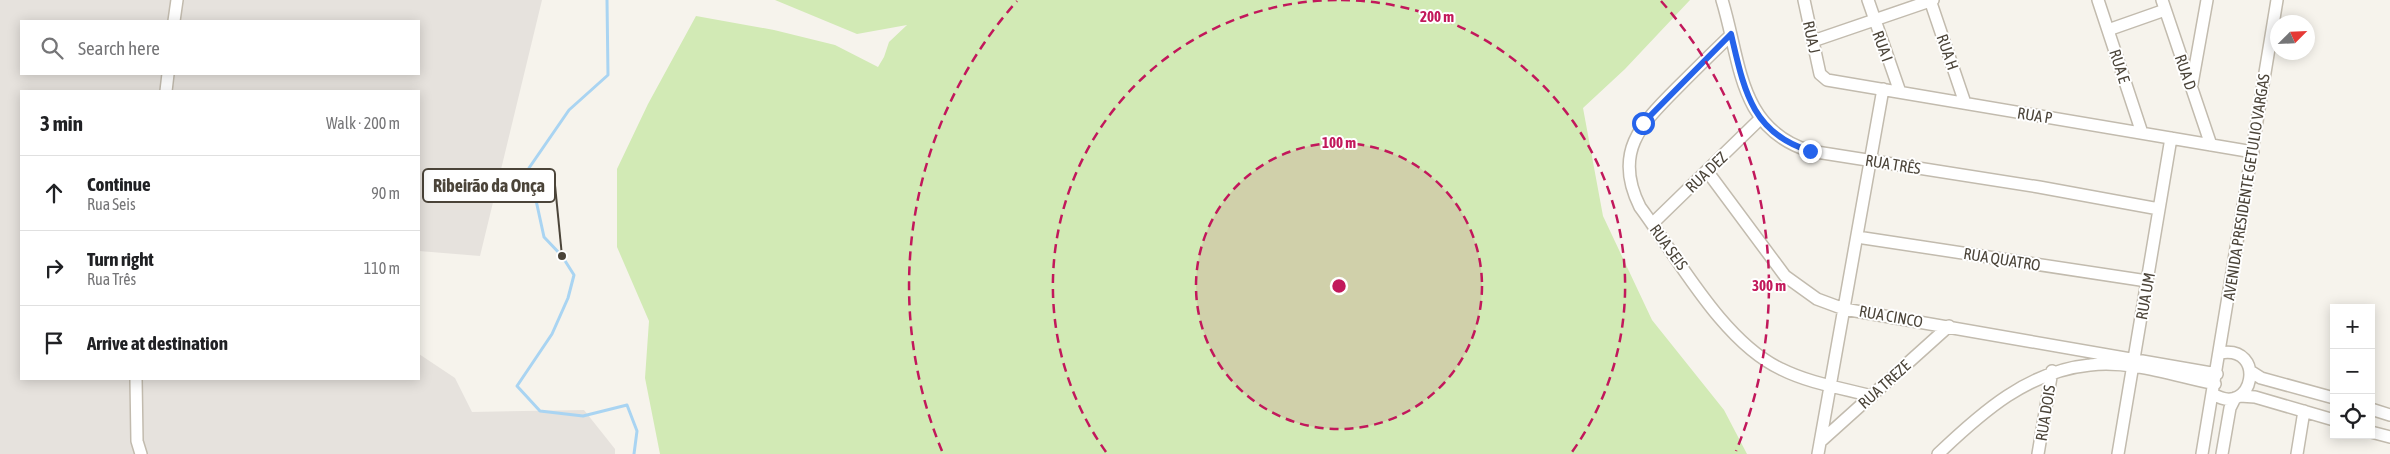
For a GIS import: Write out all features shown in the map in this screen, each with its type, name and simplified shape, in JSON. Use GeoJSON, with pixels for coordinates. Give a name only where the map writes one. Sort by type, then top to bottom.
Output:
{"type":"FeatureCollection","features":[{"type":"Feature","properties":{"kind":"street"},"geometry":{"type":"LineString","coordinates":[[174,20],[177,0]]}},
{"type":"Feature","properties":{"kind":"street","name":"RUA TRÊS"},"geometry":{"type":"LineString","coordinates":[[1722,0],[1752,105],[1760,119],[1772,132],[1790,145],[1810,151],[2039,187],[2159,209]]}},
{"type":"Feature","properties":{"kind":"street","name":"RUA J"},"geometry":{"type":"LineString","coordinates":[[1804,0],[1820,74]]}},
{"type":"Feature","properties":{"kind":"street","name":"RUA I"},"geometry":{"type":"LineString","coordinates":[[1868,0],[1900,92]]}},
{"type":"Feature","properties":{"kind":"street"},"geometry":{"type":"LineString","coordinates":[[1813,41],[1931,0]]}},
{"type":"Feature","properties":{"kind":"street","name":"RUA H"},"geometry":{"type":"LineString","coordinates":[[1931,0],[1965,104]]}},
{"type":"Feature","properties":{"kind":"street","name":"RUA E"},"geometry":{"type":"LineString","coordinates":[[2098,0],[2142,132]]}},
{"type":"Feature","properties":{"kind":"street"},"geometry":{"type":"LineString","coordinates":[[2191,86],[2207,0]]}},
{"type":"Feature","properties":{"kind":"street","name":"AVENIDA PRESIDENTE GETULIO VARGAS"},"geometry":{"type":"LineString","coordinates":[[2202,454],[2277,0]]}},
{"type":"Feature","properties":{"kind":"street"},"geometry":{"type":"LineString","coordinates":[[2108,30],[2163,5]]}},
{"type":"Feature","properties":{"kind":"street","name":"RUA D"},"geometry":{"type":"LineString","coordinates":[[2163,5],[2211,145]]}},
{"type":"Feature","properties":{"kind":"street","name":"RUA SEIS"},"geometry":{"type":"LineString","coordinates":[[1731,34],[1647,119],[1636,137],[1631,153],[1629,170],[1632,191],[1640,208],[1719,316],[1742,343],[1780,369],[1830,386],[1872,396]]}},
{"type":"Feature","properties":{"kind":"street","name":"RUA P"},"geometry":{"type":"LineString","coordinates":[[1820,74],[1827,80],[2252,152]]}},
{"type":"Feature","properties":{"kind":"street"},"geometry":{"type":"LineString","coordinates":[[166,90],[168,75]]}},
{"type":"Feature","properties":{"kind":"street"},"geometry":{"type":"LineString","coordinates":[[1819,448],[1883,89]]}},
{"type":"Feature","properties":{"kind":"street","name":"RUA DEZ"},"geometry":{"type":"LineString","coordinates":[[1652,224],[1760,119]]}},
{"type":"Feature","properties":{"kind":"street","name":"RUA UM"},"geometry":{"type":"LineString","coordinates":[[2118,454],[2171,138]]}},
{"type":"Feature","properties":{"kind":"street","name":"RUA CINCO"},"geometry":{"type":"LineString","coordinates":[[1707,171],[1785,276],[1817,299],[1844,308],[1949,326],[2133,363]]}},
{"type":"Feature","properties":{"kind":"street","name":"RUA QUATRO"},"geometry":{"type":"LineString","coordinates":[[1857,237],[2147,281]]}},
{"type":"Feature","properties":{"kind":"street","name":"RUA TREZE"},"geometry":{"type":"LineString","coordinates":[[1819,448],[1872,396],[1949,326]]}},
{"type":"Feature","properties":{"kind":"street"},"geometry":{"type":"LineString","coordinates":[[2220,354],[2237,354],[2246,361],[2250,371],[2250,382],[2230,408],[2222,454]]}},
{"type":"Feature","properties":{"kind":"street"},"geometry":{"type":"LineString","coordinates":[[1938,454],[1992,406],[2023,384],[2052,372],[2092,364],[2133,363],[2215,384],[2223,398],[2256,396],[2330,419]]}},
{"type":"Feature","properties":{"kind":"street"},"geometry":{"type":"LineString","coordinates":[[2250,371],[2262,378],[2330,397]]}},
{"type":"Feature","properties":{"kind":"street","name":"RUA DOIS"},"geometry":{"type":"LineString","coordinates":[[2038,454],[2052,372]]}},
{"type":"Feature","properties":{"kind":"street"},"geometry":{"type":"LineString","coordinates":[[136,380],[137,442],[141,454]]}},
{"type":"Feature","properties":{"kind":"street"},"geometry":{"type":"LineString","coordinates":[[2375,410],[2390,415]]}},
{"type":"Feature","properties":{"kind":"street"},"geometry":{"type":"LineString","coordinates":[[2297,454],[2304,411]]}},
{"type":"Feature","properties":{"kind":"street"},"geometry":{"type":"LineString","coordinates":[[2375,433],[2390,437]]}},
{"type":"Feature","properties":{"kind":"shaded area"},"geometry":{"type":"Polygon","coordinates":[[[0,0],[542,0],[480,256],[420,251],[420,90],[20,90],[20,380],[420,380],[420,355],[455,378],[472,412],[584,410],[615,449],[615,454],[0,454],[0,0]]]}},
{"type":"Feature","properties":{"kind":"green space"},"geometry":{"type":"Polygon","coordinates":[[[775,0],[1690,0],[1625,69],[1583,108],[1603,216],[1652,320],[1724,410],[1747,454],[660,454],[645,378],[649,321],[617,247],[617,169],[648,104],[696,16],[774,30],[835,45],[878,67],[889,42],[907,25],[857,34],[775,0]]]}},
{"type":"Feature","properties":{"kind":"waterway"},"geometry":{"type":"LineString","coordinates":[[607,0],[608,75],[569,110],[529,168],[544,237],[562,256],[574,275],[568,298],[552,334],[517,386],[540,411],[583,416],[627,405],[637,431],[634,454]]}},
{"type":"Feature","properties":{"kind":"place","name":"Ribeirão da Onça"},"geometry":{"type":"Point","coordinates":[562,256]}},
{"type":"Feature","properties":{"kind":"route"},"geometry":{"type":"LineString","coordinates":[[1643,123],[1731,34],[1752,105],[1760,119],[1772,132],[1790,145],[1810,151]]}}]}
